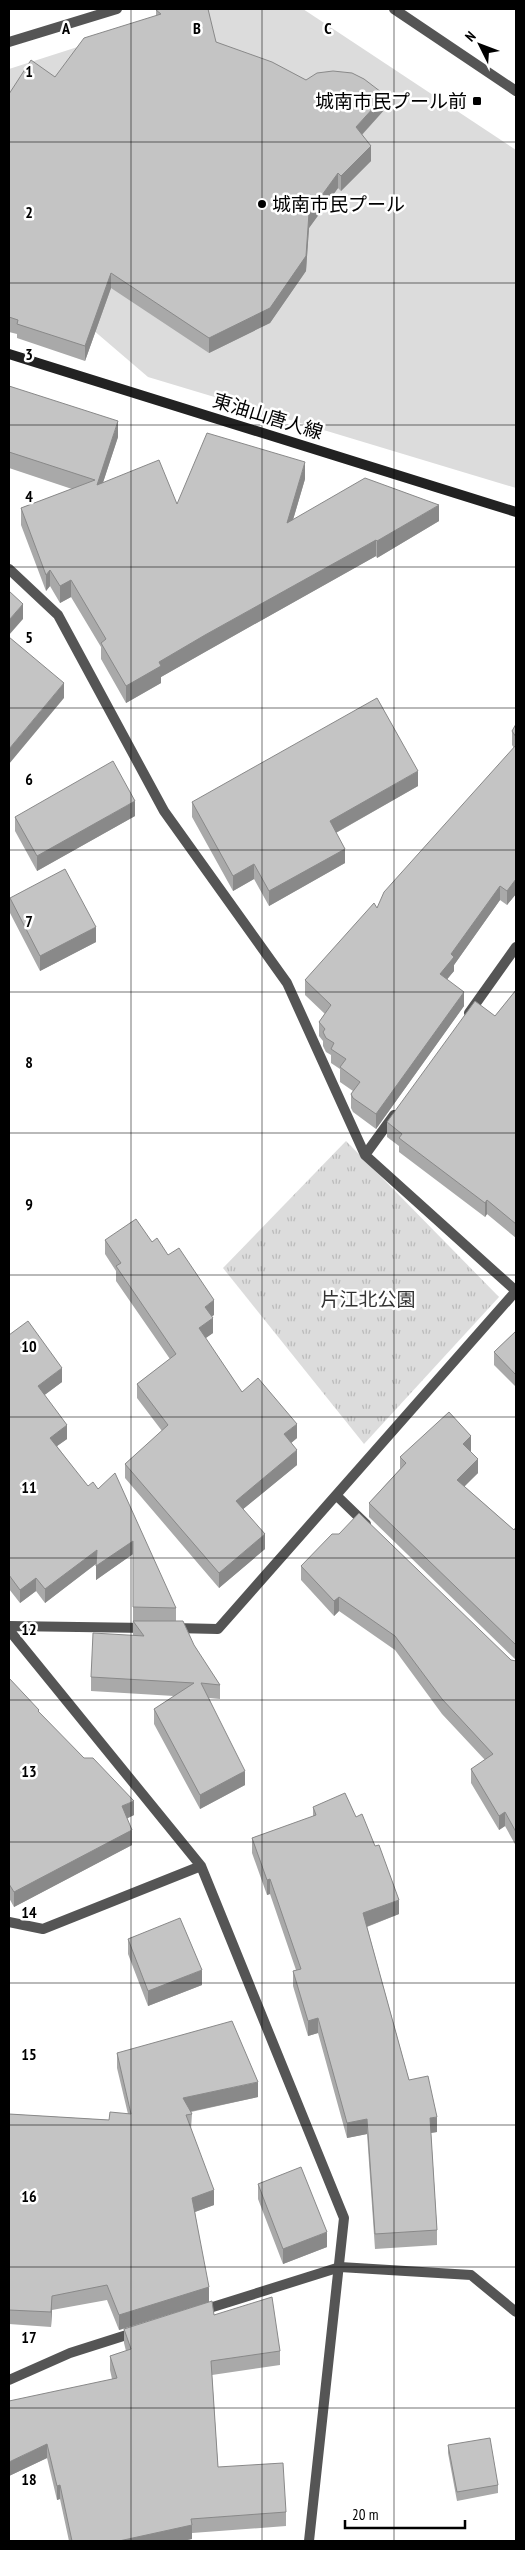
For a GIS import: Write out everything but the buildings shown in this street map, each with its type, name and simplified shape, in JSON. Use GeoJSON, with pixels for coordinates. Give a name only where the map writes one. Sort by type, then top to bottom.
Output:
{"type":"FeatureCollection","features":[{"type":"Feature","properties":{"kind":"main road","name":"東油山唐人線"},"geometry":{"type":"LineString","coordinates":[[9,354],[516,512]]}},
{"type":"Feature","properties":{"kind":"street"},"geometry":{"type":"LineString","coordinates":[[9,42],[118,9]]}},
{"type":"Feature","properties":{"kind":"street"},"geometry":{"type":"LineString","coordinates":[[394,9],[516,91]]}},
{"type":"Feature","properties":{"kind":"street"},"geometry":{"type":"LineString","coordinates":[[9,569],[58,615],[164,811],[288,983],[365,1155],[516,1291],[218,1629],[9,1626]]}},
{"type":"Feature","properties":{"kind":"street"},"geometry":{"type":"LineString","coordinates":[[464,1019],[516,947]]}},
{"type":"Feature","properties":{"kind":"street"},"geometry":{"type":"LineString","coordinates":[[365,1155],[400,1107]]}},
{"type":"Feature","properties":{"kind":"street"},"geometry":{"type":"LineString","coordinates":[[337,1496],[372,1529]]}},
{"type":"Feature","properties":{"kind":"street"},"geometry":{"type":"LineString","coordinates":[[9,1630],[200,1866],[344,2218],[309,2541]]}},
{"type":"Feature","properties":{"kind":"street"},"geometry":{"type":"LineString","coordinates":[[9,1922],[43,1929],[200,1866]]}},
{"type":"Feature","properties":{"kind":"street"},"geometry":{"type":"LineString","coordinates":[[191,2314],[340,2267],[471,2275],[516,2312]]}},
{"type":"Feature","properties":{"kind":"street"},"geometry":{"type":"LineString","coordinates":[[9,2380],[70,2353],[144,2329]]}},
{"type":"Feature","properties":{"kind":"green space","name":"城南市民プール"},"geometry":{"type":"Polygon","coordinates":[[[196,9],[303,9],[516,150],[516,488],[148,377],[9,258],[9,69],[196,9]]]}},
{"type":"Feature","properties":{"kind":"green space","name":"片江北公園"},"geometry":{"type":"Polygon","coordinates":[[[346,1141],[499,1297],[364,1444],[223,1268],[346,1141]]]}},
{"type":"Feature","properties":{"kind":"place","name":"城南市民プール前"},"geometry":{"type":"Point","coordinates":[477,101]}},
{"type":"Feature","properties":{"kind":"place","name":"城南市民プール"},"geometry":{"type":"Point","coordinates":[262,204]}}]}
